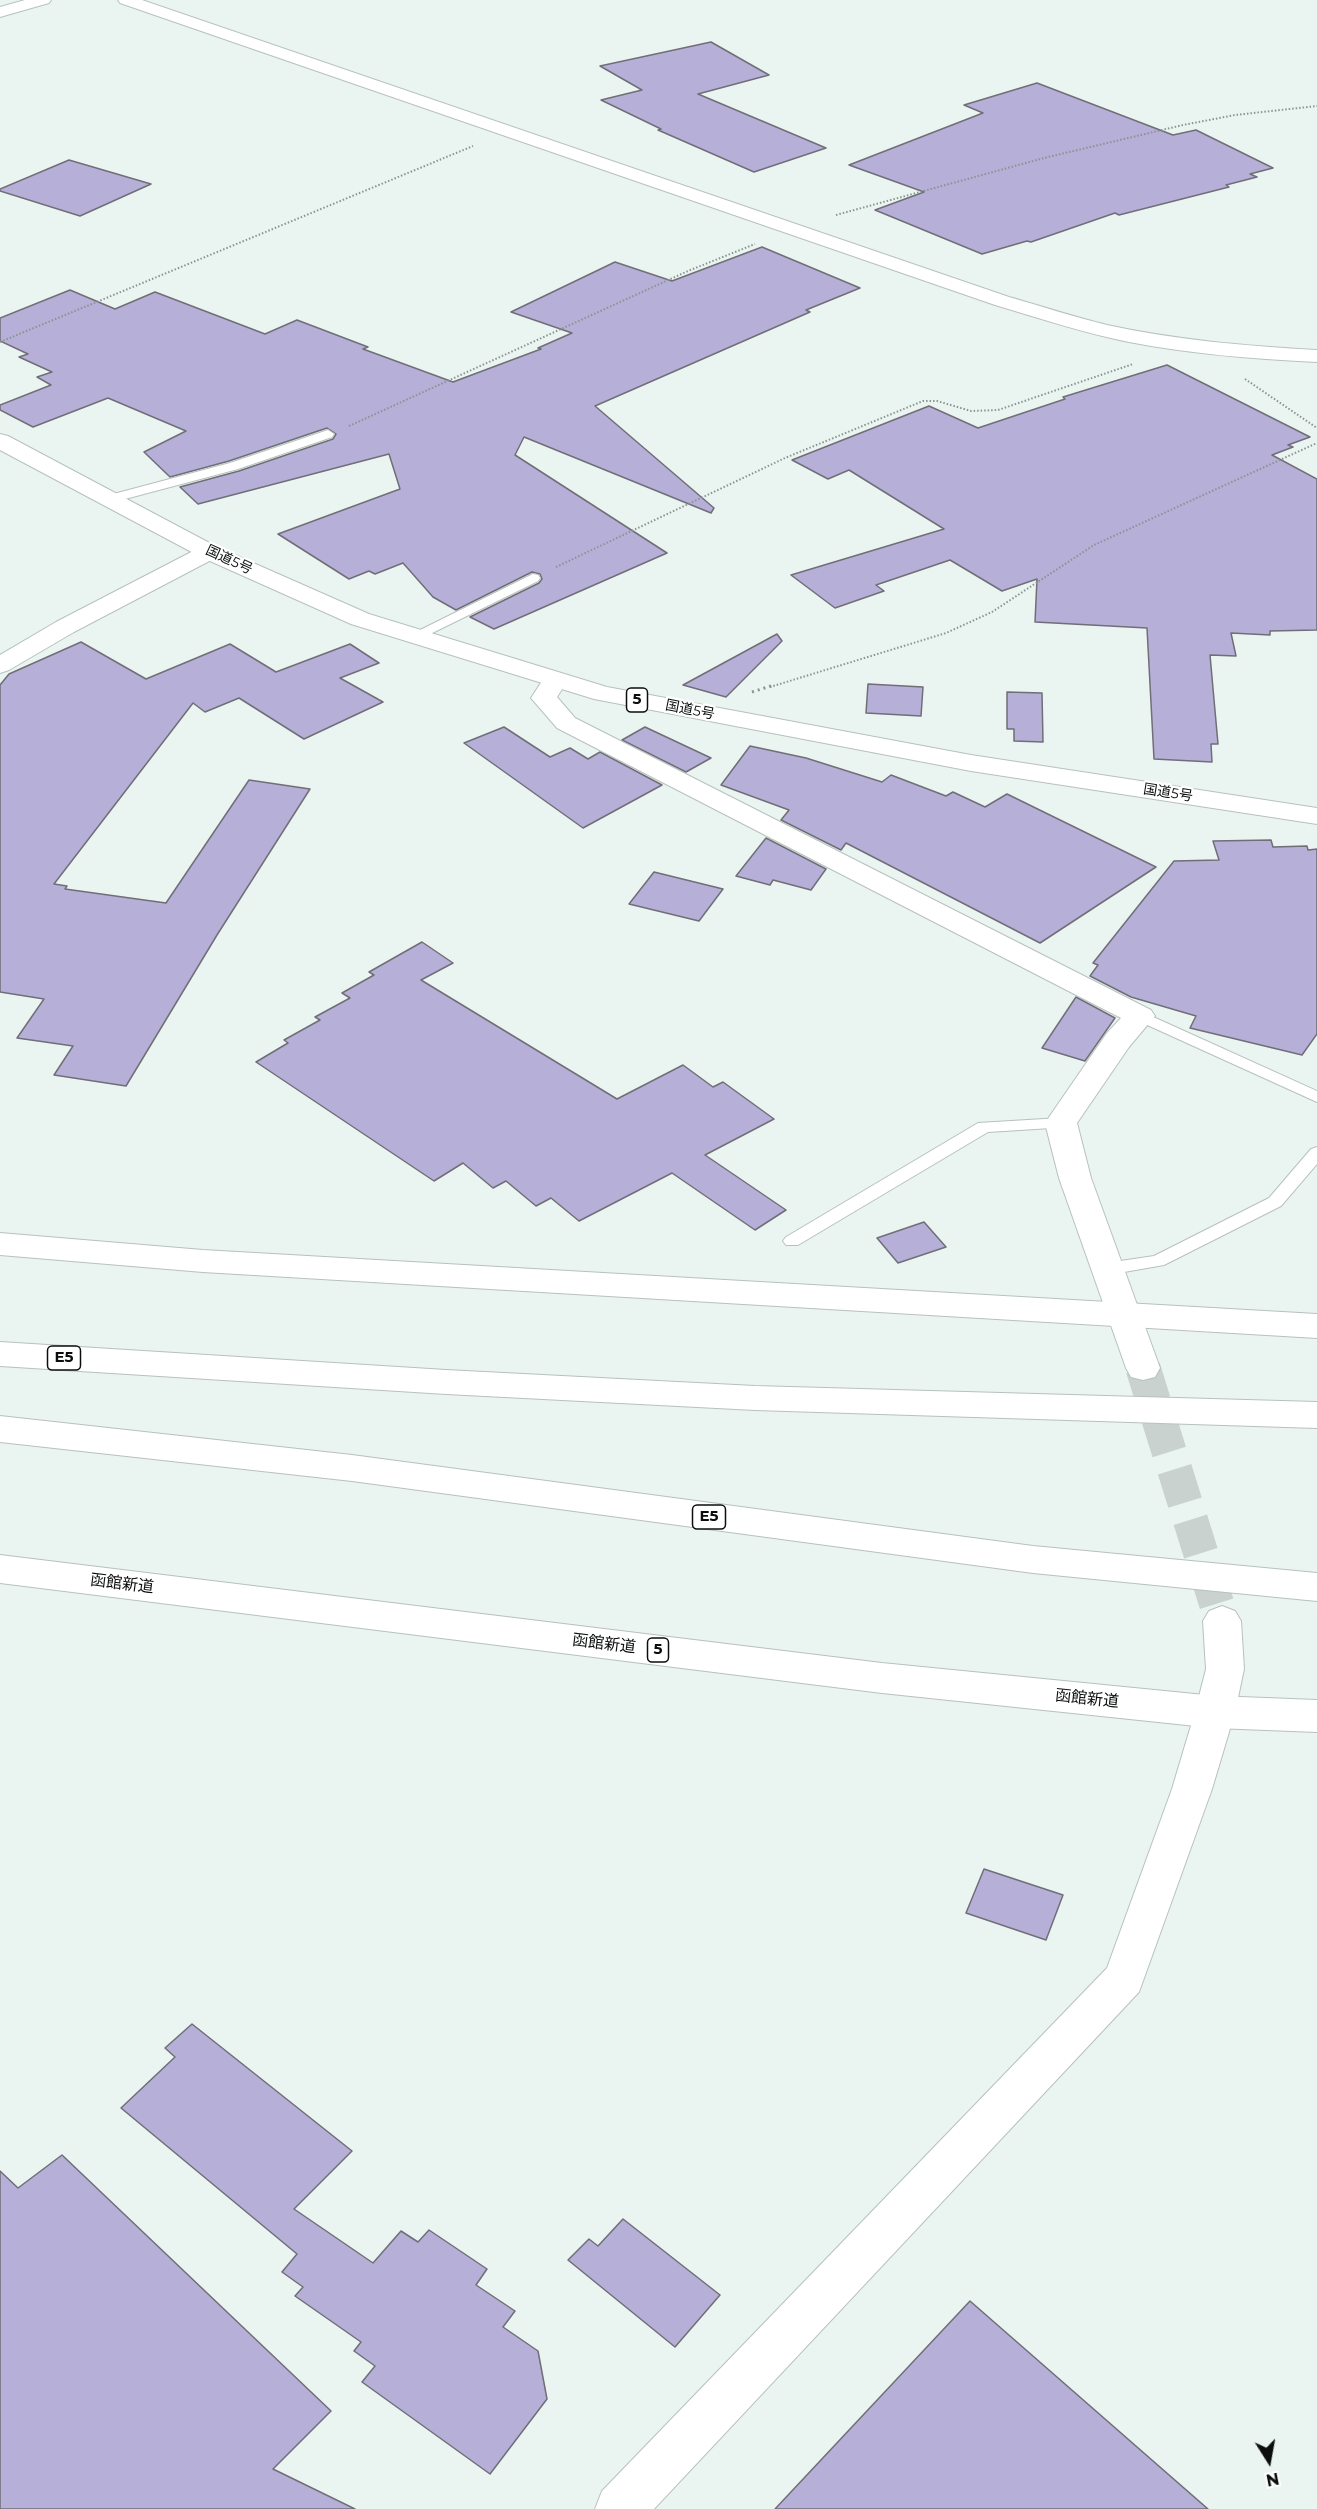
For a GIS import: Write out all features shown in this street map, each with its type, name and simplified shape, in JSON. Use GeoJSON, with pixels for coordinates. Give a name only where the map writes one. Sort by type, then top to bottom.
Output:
{"type":"FeatureCollection","features":[{"type":"Feature","properties":{"kind":"main road"},"geometry":{"type":"LineString","coordinates":[[0,12],[43,0]]}},
{"type":"Feature","properties":{"kind":"main road"},"geometry":{"type":"LineString","coordinates":[[126,0],[510,130],[1002,301],[1104,330],[1157,340],[1198,347],[1317,356]]}},
{"type":"Feature","properties":{"kind":"main road","name":"国道5号"},"geometry":{"type":"LineString","coordinates":[[0,441],[209,552],[360,619],[555,681],[603,694],[971,763],[1317,816]]}},
{"type":"Feature","properties":{"kind":"main road"},"geometry":{"type":"LineString","coordinates":[[0,665],[65,627],[209,552]]}},
{"type":"Feature","properties":{"kind":"main road"},"geometry":{"type":"LineString","coordinates":[[555,681],[544,698],[566,723],[1140,1016],[1118,1040],[1061,1123],[1075,1178],[1143,1368]]}},
{"type":"Feature","properties":{"kind":"main road"},"geometry":{"type":"LineString","coordinates":[[0,1244],[203,1262],[1317,1326]]}},
{"type":"Feature","properties":{"kind":"main road","name":"E5"},"geometry":{"type":"LineString","coordinates":[[0,1354],[446,1382],[755,1398],[1317,1415]]}},
{"type":"Feature","properties":{"kind":"main road","name":"E5"},"geometry":{"type":"LineString","coordinates":[[0,1429],[102,1438],[560,1495],[875,1541],[1118,1569],[1317,1587]]}},
{"type":"Feature","properties":{"kind":"main road","name":"函館新道"},"geometry":{"type":"LineString","coordinates":[[0,1569],[870,1676],[1215,1712],[1317,1716]]}},
{"type":"Feature","properties":{"kind":"main road"},"geometry":{"type":"LineString","coordinates":[[620,2509],[1124,1978],[1192,1789],[1215,1712],[1225,1668],[1222,1621]]}},
{"type":"Feature","properties":{"kind":"lane"},"geometry":{"type":"LineString","coordinates":[[110,500],[234,466],[327,434]]}},
{"type":"Feature","properties":{"kind":"lane"},"geometry":{"type":"LineString","coordinates":[[415,636],[533,578]]}},
{"type":"Feature","properties":{"kind":"lane"},"geometry":{"type":"LineString","coordinates":[[1140,1016],[1317,1097]]}},
{"type":"Feature","properties":{"kind":"lane"},"geometry":{"type":"LineString","coordinates":[[792,1241],[984,1127],[1061,1123]]}},
{"type":"Feature","properties":{"kind":"lane"},"geometry":{"type":"LineString","coordinates":[[1107,1269],[1158,1261],[1275,1202],[1317,1153]]}},
{"type":"Feature","properties":{"kind":"path"},"geometry":{"type":"LineString","coordinates":[[327,434],[370,417],[688,272],[793,229],[1033,161],[1160,130],[1235,115],[1317,106]]}},
{"type":"Feature","properties":{"kind":"path"},"geometry":{"type":"LineString","coordinates":[[0,342],[510,130]]}},
{"type":"Feature","properties":{"kind":"path"},"geometry":{"type":"LineString","coordinates":[[533,578],[785,458],[923,401],[937,401],[971,411],[998,410],[1014,406],[1145,360],[1157,340]]}},
{"type":"Feature","properties":{"kind":"path"},"geometry":{"type":"LineString","coordinates":[[1198,347],[1317,428]]}},
{"type":"Feature","properties":{"kind":"path"},"geometry":{"type":"LineString","coordinates":[[720,715],[739,696],[955,629],[992,612],[1094,545],[1317,443]]}},
{"type":"Feature","properties":{"kind":"building"},"geometry":{"type":"Polygon","coordinates":[[[711,42],[769,75],[698,94],[826,148],[754,172],[658,130],[661,129],[601,100],[642,90],[600,66],[711,42]]]}},
{"type":"Feature","properties":{"kind":"building"},"geometry":{"type":"Polygon","coordinates":[[[1037,83],[1173,135],[1196,130],[1273,168],[1250,174],[1257,177],[1226,185],[1229,187],[1119,215],[1115,213],[1031,242],[1027,241],[982,254],[875,210],[924,192],[849,165],[983,113],[964,105],[1037,83]]]}},
{"type":"Feature","properties":{"kind":"building"},"geometry":{"type":"Polygon","coordinates":[[[69,160],[151,184],[80,216],[0,191],[0,189],[69,160]]]}},
{"type":"Feature","properties":{"kind":"building"},"geometry":{"type":"Polygon","coordinates":[[[762,247],[860,288],[806,310],[810,312],[595,406],[714,508],[711,513],[524,437],[515,455],[667,553],[494,629],[470,617],[539,583],[542,579],[540,574],[532,572],[456,610],[433,597],[403,563],[375,574],[369,571],[349,579],[278,534],[400,489],[389,454],[198,504],[180,487],[239,471],[333,439],[336,434],[327,428],[229,461],[170,477],[144,452],[186,431],[108,398],[33,427],[0,410],[0,405],[51,385],[37,377],[52,372],[19,357],[28,354],[0,341],[0,318],[70,290],[115,309],[155,292],[265,334],[297,320],[368,347],[363,349],[453,382],[541,349],[538,348],[572,333],[511,312],[615,262],[672,281],[762,247]]]}},
{"type":"Feature","properties":{"kind":"building"},"geometry":{"type":"Polygon","coordinates":[[[1167,365],[1310,437],[1288,445],[1293,447],[1272,455],[1317,479],[1317,630],[1270,631],[1270,635],[1231,633],[1236,656],[1210,655],[1218,744],[1211,744],[1212,762],[1154,759],[1147,628],[1035,622],[1037,579],[1002,591],[950,560],[876,585],[884,591],[835,608],[791,575],[944,529],[849,470],[828,479],[792,460],[929,406],[978,428],[1065,399],[1063,397],[1167,365]]]}},
{"type":"Feature","properties":{"kind":"building"},"geometry":{"type":"Polygon","coordinates":[[[777,634],[782,641],[726,697],[683,685],[777,634]]]}},
{"type":"Feature","properties":{"kind":"building"},"geometry":{"type":"Polygon","coordinates":[[[81,642],[146,679],[230,644],[276,672],[350,644],[379,663],[340,678],[383,702],[304,739],[239,698],[205,712],[193,703],[54,884],[67,886],[65,889],[166,903],[249,780],[310,789],[217,935],[126,1086],[54,1075],[73,1046],[17,1038],[44,999],[0,992],[0,685],[9,674],[81,642]]]}},
{"type":"Feature","properties":{"kind":"building"},"geometry":{"type":"Polygon","coordinates":[[[868,684],[923,687],[921,716],[866,713],[868,684]]]}},
{"type":"Feature","properties":{"kind":"building"},"geometry":{"type":"Polygon","coordinates":[[[1007,692],[1042,693],[1043,742],[1014,741],[1014,729],[1007,729],[1007,692]]]}},
{"type":"Feature","properties":{"kind":"building"},"geometry":{"type":"Polygon","coordinates":[[[504,727],[550,757],[570,748],[588,759],[600,752],[662,785],[583,828],[464,743],[504,727]]]}},
{"type":"Feature","properties":{"kind":"building"},"geometry":{"type":"Polygon","coordinates":[[[645,727],[711,758],[686,772],[622,740],[645,727]]]}},
{"type":"Feature","properties":{"kind":"building"},"geometry":{"type":"Polygon","coordinates":[[[750,746],[806,758],[882,782],[891,775],[946,796],[953,792],[985,807],[1007,794],[1156,867],[1040,943],[846,843],[841,850],[781,820],[789,810],[721,785],[750,746]]]}},
{"type":"Feature","properties":{"kind":"building"},"geometry":{"type":"Polygon","coordinates":[[[766,838],[826,869],[811,890],[773,880],[770,885],[736,876],[766,838]]]}},
{"type":"Feature","properties":{"kind":"building"},"geometry":{"type":"Polygon","coordinates":[[[1271,840],[1273,847],[1307,846],[1308,850],[1317,849],[1317,1034],[1302,1055],[1190,1028],[1196,1016],[1131,997],[1090,976],[1098,965],[1093,963],[1174,861],[1219,860],[1213,841],[1271,840]]]}},
{"type":"Feature","properties":{"kind":"building"},"geometry":{"type":"Polygon","coordinates":[[[654,872],[723,889],[699,921],[629,904],[654,872]]]}},
{"type":"Feature","properties":{"kind":"building"},"geometry":{"type":"Polygon","coordinates":[[[422,942],[453,963],[421,980],[617,1099],[683,1065],[713,1087],[723,1082],[774,1119],[705,1155],[786,1210],[755,1230],[672,1173],[579,1221],[551,1198],[536,1206],[506,1181],[493,1188],[463,1163],[434,1181],[256,1062],[288,1043],[284,1040],[320,1020],[315,1017],[350,998],[342,993],[374,975],[369,972],[422,942]]]}},
{"type":"Feature","properties":{"kind":"building"},"geometry":{"type":"Polygon","coordinates":[[[1076,997],[1115,1018],[1085,1061],[1042,1048],[1076,997]]]}},
{"type":"Feature","properties":{"kind":"building"},"geometry":{"type":"Polygon","coordinates":[[[924,1222],[946,1247],[898,1263],[877,1238],[924,1222]]]}},
{"type":"Feature","properties":{"kind":"building"},"geometry":{"type":"Polygon","coordinates":[[[984,1869],[1063,1895],[1046,1940],[966,1913],[984,1869]]]}},
{"type":"Feature","properties":{"kind":"building"},"geometry":{"type":"Polygon","coordinates":[[[192,2024],[352,2151],[294,2209],[373,2263],[401,2231],[418,2242],[429,2230],[487,2269],[476,2285],[515,2311],[503,2327],[538,2351],[547,2399],[490,2474],[362,2382],[375,2366],[354,2351],[361,2342],[295,2296],[303,2287],[282,2272],[297,2254],[121,2108],[175,2057],[165,2048],[192,2024]]]}},
{"type":"Feature","properties":{"kind":"building"},"geometry":{"type":"Polygon","coordinates":[[[62,2155],[331,2411],[273,2469],[355,2509],[0,2509],[0,2171],[18,2188],[62,2155]]]}},
{"type":"Feature","properties":{"kind":"building"},"geometry":{"type":"Polygon","coordinates":[[[623,2219],[720,2295],[675,2347],[568,2260],[589,2239],[598,2246],[623,2219]]]}},
{"type":"Feature","properties":{"kind":"building"},"geometry":{"type":"Polygon","coordinates":[[[970,2301],[1208,2509],[775,2509],[970,2301]]]}},
{"type":"Feature","properties":{"kind":"tunnel"},"geometry":{"type":"LineString","coordinates":[[1143,1368],[1222,1621]]}}]}
